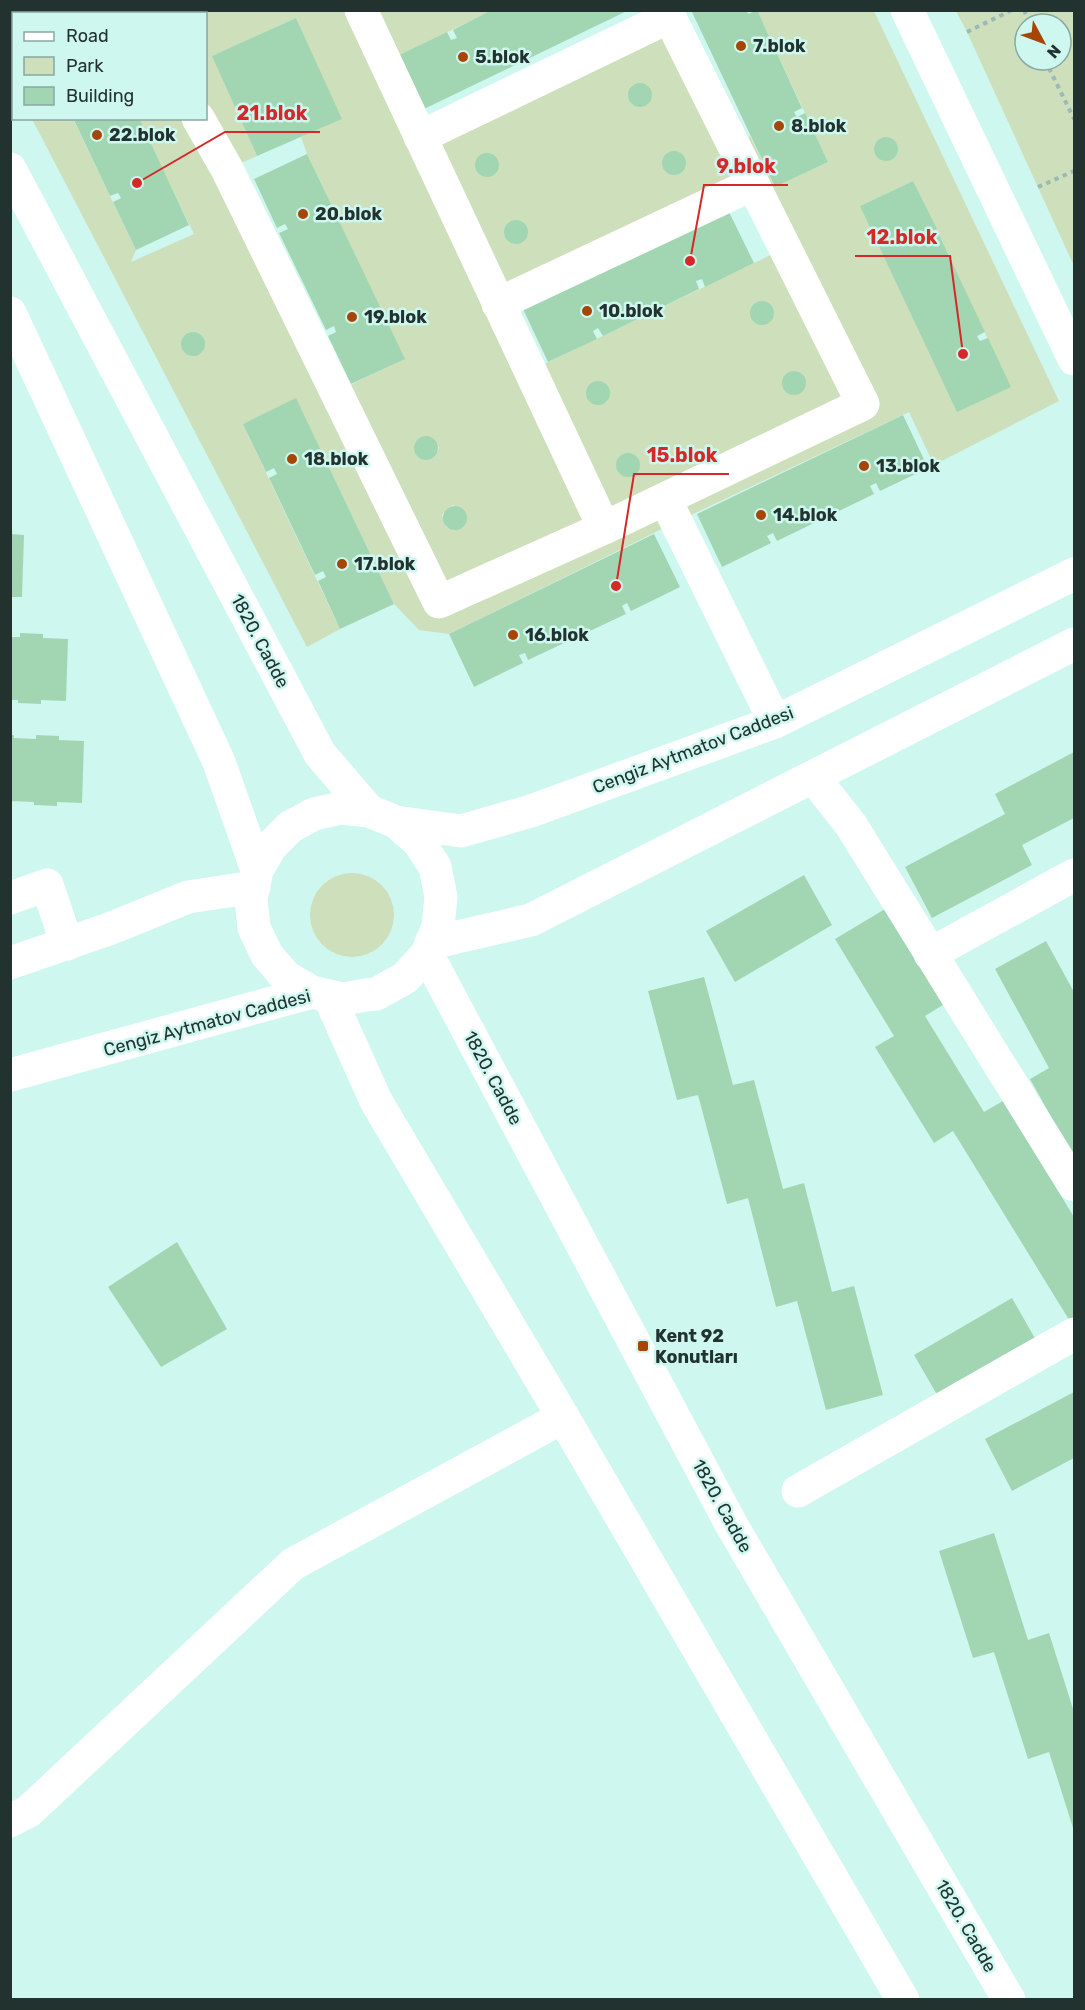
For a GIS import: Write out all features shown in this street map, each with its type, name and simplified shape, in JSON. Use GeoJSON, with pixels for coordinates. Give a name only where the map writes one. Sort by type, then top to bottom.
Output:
{"type":"FeatureCollection","features":[{"type":"Feature","properties":{"kind":"main road"},"geometry":{"type":"LineString","coordinates":[[361,10],[604,528]]}},
{"type":"Feature","properties":{"kind":"main road"},"geometry":{"type":"LineString","coordinates":[[907,10],[1074,359]]}},
{"type":"Feature","properties":{"kind":"main road"},"geometry":{"type":"LineString","coordinates":[[199,120],[227,169],[439,602],[604,528],[863,404],[667,14],[486,107],[420,137]]}},
{"type":"Feature","properties":{"kind":"main road","name":"1820. Cadde"},"geometry":{"type":"LineString","coordinates":[[10,169],[320,754],[382,817],[419,842],[435,867],[441,897],[438,926],[429,949],[731,1524],[1009,2000]]}},
{"type":"Feature","properties":{"kind":"main road"},"geometry":{"type":"LineString","coordinates":[[498,304],[753,184]]}},
{"type":"Feature","properties":{"kind":"main road"},"geometry":{"type":"LineString","coordinates":[[10,313],[219,762],[256,879],[251,899],[254,928],[267,955],[286,977],[320,994],[376,1101],[903,2000]]}},
{"type":"Feature","properties":{"kind":"main road"},"geometry":{"type":"LineString","coordinates":[[665,499],[775,722]]}},
{"type":"Feature","properties":{"kind":"main road","name":"Cengiz Aytmatov Caddesi"},"geometry":{"type":"LineString","coordinates":[[256,879],[271,846],[291,827],[314,814],[341,808],[461,831],[531,811],[775,722],[1074,574]]}},
{"type":"Feature","properties":{"kind":"main road"},"geometry":{"type":"LineString","coordinates":[[429,949],[531,920],[1074,644]]}},
{"type":"Feature","properties":{"kind":"main road"},"geometry":{"type":"LineString","coordinates":[[814,778],[850,825],[1074,1185]]}},
{"type":"Feature","properties":{"kind":"main road"},"geometry":{"type":"LineString","coordinates":[[930,954],[1074,875]]}},
{"type":"Feature","properties":{"kind":"main road"},"geometry":{"type":"LineString","coordinates":[[10,963],[67,944],[188,897],[256,879]]}},
{"type":"Feature","properties":{"kind":"main road"},"geometry":{"type":"LineString","coordinates":[[10,898],[47,885],[67,944]]}},
{"type":"Feature","properties":{"kind":"main road","name":"Cengiz Aytmatov Caddesi"},"geometry":{"type":"LineString","coordinates":[[10,1075],[320,994],[344,999],[376,994],[405,978],[429,949]]}},
{"type":"Feature","properties":{"kind":"main road"},"geometry":{"type":"LineString","coordinates":[[798,1491],[1074,1334]]}},
{"type":"Feature","properties":{"kind":"main road"},"geometry":{"type":"LineString","coordinates":[[10,1821],[29,1811],[293,1564],[563,1417]]}},
{"type":"Feature","properties":{"kind":"path"},"geometry":{"type":"LineString","coordinates":[[967,32],[1012,10]]}},
{"type":"Feature","properties":{"kind":"path"},"geometry":{"type":"LineString","coordinates":[[1051,72],[1074,119]]}},
{"type":"Feature","properties":{"kind":"path"},"geometry":{"type":"LineString","coordinates":[[1038,187],[1074,171]]}},
{"type":"Feature","properties":{"kind":"green space"},"geometry":{"type":"Polygon","coordinates":[[[10,11],[492,11],[386,61],[420,137],[669,17],[733,144],[750,136],[775,187],[828,162],[757,11],[874,11],[1059,401],[934,465],[909,412],[676,522],[449,634],[419,630],[394,604],[296,399],[243,424],[340,629],[307,647],[33,120],[73,120],[136,250],[131,262],[194,234],[138,120],[207,120],[207,12],[12,12],[12,81],[10,77],[10,11]],[[296,18],[213,56],[257,156],[227,169],[336,392],[404,359],[301,137],[341,119],[296,18]],[[889,137],[881,138],[875,143],[874,151],[881,160],[894,158],[896,155],[897,144],[889,137]],[[913,181],[860,206],[1010,386],[913,181]],[[753,184],[499,304],[530,371],[785,248],[753,184]],[[425,436],[415,442],[414,450],[418,457],[429,460],[436,455],[439,448],[435,440],[425,436]],[[453,505],[442,515],[446,527],[454,530],[464,525],[467,517],[464,510],[453,505]]]}},
{"type":"Feature","properties":{"kind":"green space"},"geometry":{"type":"Polygon","coordinates":[[[956,11],[1074,11],[1074,266],[967,32],[956,11]]]}},
{"type":"Feature","properties":{"kind":"green space"},"geometry":{"type":"Polygon","coordinates":[[[344,873],[360,873],[376,880],[387,891],[394,907],[391,931],[382,945],[360,957],[344,957],[328,950],[317,939],[310,923],[310,907],[317,891],[328,880],[344,873]]]}},
{"type":"Feature","properties":{"kind":"building","name":"5.blok"},"geometry":{"type":"Polygon","coordinates":[[[492,10],[629,10],[424,109],[399,55],[447,32],[451,40],[457,38],[453,30],[492,10]]]}},
{"type":"Feature","properties":{"kind":"building","name":"8.blok"},"geometry":{"type":"Polygon","coordinates":[[[691,10],[747,10],[748,14],[757,10],[802,108],[794,112],[797,117],[805,113],[828,162],[775,187],[691,10]]]}},
{"type":"Feature","properties":{"kind":"building"},"geometry":{"type":"Polygon","coordinates":[[[296,18],[342,119],[257,156],[212,56],[296,18]]]}},
{"type":"Feature","properties":{"kind":"building"},"geometry":{"type":"Polygon","coordinates":[[[640,83],[649,86],[652,95],[649,104],[640,107],[631,104],[628,95],[631,86],[640,83]]]}},
{"type":"Feature","properties":{"kind":"building"},"geometry":{"type":"Polygon","coordinates":[[[74,120],[140,120],[189,225],[136,250],[113,202],[121,198],[118,193],[110,196],[74,120]]]}},
{"type":"Feature","properties":{"kind":"building"},"geometry":{"type":"Polygon","coordinates":[[[886,137],[895,140],[898,149],[895,158],[886,161],[877,158],[874,149],[877,140],[886,137]]]}},
{"type":"Feature","properties":{"kind":"building"},"geometry":{"type":"Polygon","coordinates":[[[674,151],[683,154],[686,163],[683,172],[674,175],[665,172],[662,163],[665,154],[674,151]]]}},
{"type":"Feature","properties":{"kind":"building"},"geometry":{"type":"Polygon","coordinates":[[[487,153],[496,156],[499,165],[496,174],[487,177],[478,174],[475,165],[478,156],[487,153]]]}},
{"type":"Feature","properties":{"kind":"building"},"geometry":{"type":"Polygon","coordinates":[[[307,154],[405,359],[351,384],[328,336],[336,332],[334,326],[326,330],[279,233],[288,229],[285,224],[277,228],[254,179],[307,154]]]}},
{"type":"Feature","properties":{"kind":"building"},"geometry":{"type":"Polygon","coordinates":[[[913,181],[937,229],[929,233],[931,239],[939,235],[985,332],[977,336],[980,341],[988,338],[1011,387],[957,412],[860,206],[913,181]]]}},
{"type":"Feature","properties":{"kind":"building"},"geometry":{"type":"Polygon","coordinates":[[[728,210],[754,263],[705,287],[702,279],[696,281],[699,289],[603,336],[598,328],[593,331],[597,339],[548,362],[523,309],[728,210]]]}},
{"type":"Feature","properties":{"kind":"building"},"geometry":{"type":"Polygon","coordinates":[[[516,220],[525,223],[528,232],[525,241],[516,244],[507,241],[504,232],[507,223],[516,220]]]}},
{"type":"Feature","properties":{"kind":"building"},"geometry":{"type":"Polygon","coordinates":[[[762,301],[771,304],[774,313],[771,322],[762,325],[753,322],[750,313],[753,304],[762,301]]]}},
{"type":"Feature","properties":{"kind":"building"},"geometry":{"type":"Polygon","coordinates":[[[193,332],[202,335],[205,344],[202,353],[193,356],[184,353],[181,344],[184,335],[193,332]]]}},
{"type":"Feature","properties":{"kind":"building"},"geometry":{"type":"Polygon","coordinates":[[[794,371],[803,374],[806,383],[803,392],[794,395],[785,392],[782,383],[785,374],[794,371]]]}},
{"type":"Feature","properties":{"kind":"building"},"geometry":{"type":"Polygon","coordinates":[[[598,381],[607,384],[610,393],[607,402],[598,405],[589,402],[586,393],[589,384],[598,381]]]}},
{"type":"Feature","properties":{"kind":"building"},"geometry":{"type":"Polygon","coordinates":[[[296,398],[394,604],[340,629],[318,581],[326,577],[323,571],[315,575],[269,478],[277,474],[274,468],[266,472],[243,424],[296,398]]]}},
{"type":"Feature","properties":{"kind":"building"},"geometry":{"type":"Polygon","coordinates":[[[903,415],[928,468],[880,491],[876,483],[870,486],[874,494],[777,541],[773,533],[767,536],[771,543],[722,567],[697,514],[903,415]]]}},
{"type":"Feature","properties":{"kind":"building"},"geometry":{"type":"Polygon","coordinates":[[[426,436],[435,439],[438,448],[435,457],[426,460],[417,457],[414,448],[417,439],[426,436]]]}},
{"type":"Feature","properties":{"kind":"building"},"geometry":{"type":"Polygon","coordinates":[[[628,453],[637,456],[640,465],[637,474],[628,477],[619,474],[616,465],[619,456],[628,453]]]}},
{"type":"Feature","properties":{"kind":"building"},"geometry":{"type":"Polygon","coordinates":[[[455,506],[464,509],[467,518],[464,527],[455,530],[446,527],[443,518],[446,509],[455,506]]]}},
{"type":"Feature","properties":{"kind":"building"},"geometry":{"type":"Polygon","coordinates":[[[10,534],[24,535],[22,597],[10,597],[10,534]]]}},
{"type":"Feature","properties":{"kind":"building"},"geometry":{"type":"Polygon","coordinates":[[[654,534],[680,587],[631,611],[627,603],[622,606],[626,614],[528,660],[525,653],[519,655],[523,663],[474,687],[449,634],[654,534]]]}},
{"type":"Feature","properties":{"kind":"building"},"geometry":{"type":"Polygon","coordinates":[[[20,633],[43,634],[43,638],[68,639],[66,701],[41,700],[41,704],[18,703],[18,700],[10,700],[10,637],[20,637],[20,633]]]}},
{"type":"Feature","properties":{"kind":"building"},"geometry":{"type":"Polygon","coordinates":[[[10,735],[14,735],[14,738],[36,739],[36,735],[59,736],[59,740],[84,741],[82,803],[57,802],[57,806],[10,801],[10,735]]]}},
{"type":"Feature","properties":{"kind":"building"},"geometry":{"type":"Polygon","coordinates":[[[1074,752],[1074,818],[1022,845],[1032,865],[932,918],[905,867],[1005,814],[995,794],[1074,752]]]}},
{"type":"Feature","properties":{"kind":"building"},"geometry":{"type":"Polygon","coordinates":[[[804,875],[832,925],[735,982],[706,931],[804,875]]]}},
{"type":"Feature","properties":{"kind":"building"},"geometry":{"type":"Polygon","coordinates":[[[885,909],[943,1005],[925,1016],[984,1112],[1003,1101],[1074,1217],[1074,1320],[1071,1323],[953,1131],[934,1143],[875,1047],[894,1036],[835,939],[885,909]]]}},
{"type":"Feature","properties":{"kind":"building"},"geometry":{"type":"Polygon","coordinates":[[[1046,941],[1074,992],[1074,1158],[1030,1079],[1049,1068],[995,969],[1046,941]]]}},
{"type":"Feature","properties":{"kind":"building"},"geometry":{"type":"Polygon","coordinates":[[[704,977],[733,1085],[754,1080],[783,1189],[804,1183],[832,1292],[854,1286],[883,1395],[826,1410],[797,1301],[776,1307],[748,1198],[727,1204],[698,1095],[677,1100],[648,991],[704,977]]]}},
{"type":"Feature","properties":{"kind":"building"},"geometry":{"type":"Polygon","coordinates":[[[177,1242],[227,1329],[161,1367],[108,1287],[177,1242]]]}},
{"type":"Feature","properties":{"kind":"building"},"geometry":{"type":"Polygon","coordinates":[[[1012,1298],[1041,1349],[943,1405],[914,1355],[1012,1298]]]}},
{"type":"Feature","properties":{"kind":"building"},"geometry":{"type":"Polygon","coordinates":[[[1074,1392],[1074,1458],[1012,1491],[985,1439],[1074,1392]]]}},
{"type":"Feature","properties":{"kind":"building"},"geometry":{"type":"Polygon","coordinates":[[[994,1533],[1028,1640],[1049,1633],[1074,1712],[1074,1831],[1049,1752],[1028,1759],[994,1652],[973,1658],[939,1551],[994,1533]]]}},
{"type":"Feature","properties":{"kind":"place","name":"7.blok"},"geometry":{"type":"Point","coordinates":[741,46]}},
{"type":"Feature","properties":{"kind":"place","name":"5.blok"},"geometry":{"type":"Point","coordinates":[463,57]}},
{"type":"Feature","properties":{"kind":"place","name":"8.blok"},"geometry":{"type":"Point","coordinates":[779,126]}},
{"type":"Feature","properties":{"kind":"place","name":"22.blok"},"geometry":{"type":"Point","coordinates":[97,135]}},
{"type":"Feature","properties":{"kind":"place","name":"21.blok"},"geometry":{"type":"Point","coordinates":[137,183]}},
{"type":"Feature","properties":{"kind":"place","name":"20.blok"},"geometry":{"type":"Point","coordinates":[303,214]}},
{"type":"Feature","properties":{"kind":"place","name":"9.blok"},"geometry":{"type":"Point","coordinates":[690,261]}},
{"type":"Feature","properties":{"kind":"place","name":"10.blok"},"geometry":{"type":"Point","coordinates":[587,311]}},
{"type":"Feature","properties":{"kind":"place","name":"19.blok"},"geometry":{"type":"Point","coordinates":[352,317]}},
{"type":"Feature","properties":{"kind":"place","name":"12.blok"},"geometry":{"type":"Point","coordinates":[963,354]}},
{"type":"Feature","properties":{"kind":"place","name":"18.blok"},"geometry":{"type":"Point","coordinates":[292,459]}},
{"type":"Feature","properties":{"kind":"place","name":"13.blok"},"geometry":{"type":"Point","coordinates":[864,466]}},
{"type":"Feature","properties":{"kind":"place","name":"14.blok"},"geometry":{"type":"Point","coordinates":[761,515]}},
{"type":"Feature","properties":{"kind":"place","name":"17.blok"},"geometry":{"type":"Point","coordinates":[342,564]}},
{"type":"Feature","properties":{"kind":"place","name":"15.blok"},"geometry":{"type":"Point","coordinates":[616,586]}},
{"type":"Feature","properties":{"kind":"place","name":"16.blok"},"geometry":{"type":"Point","coordinates":[513,635]}},
{"type":"Feature","properties":{"kind":"place","name":"Kent 92 Konutları"},"geometry":{"type":"Point","coordinates":[643,1346]}}]}
